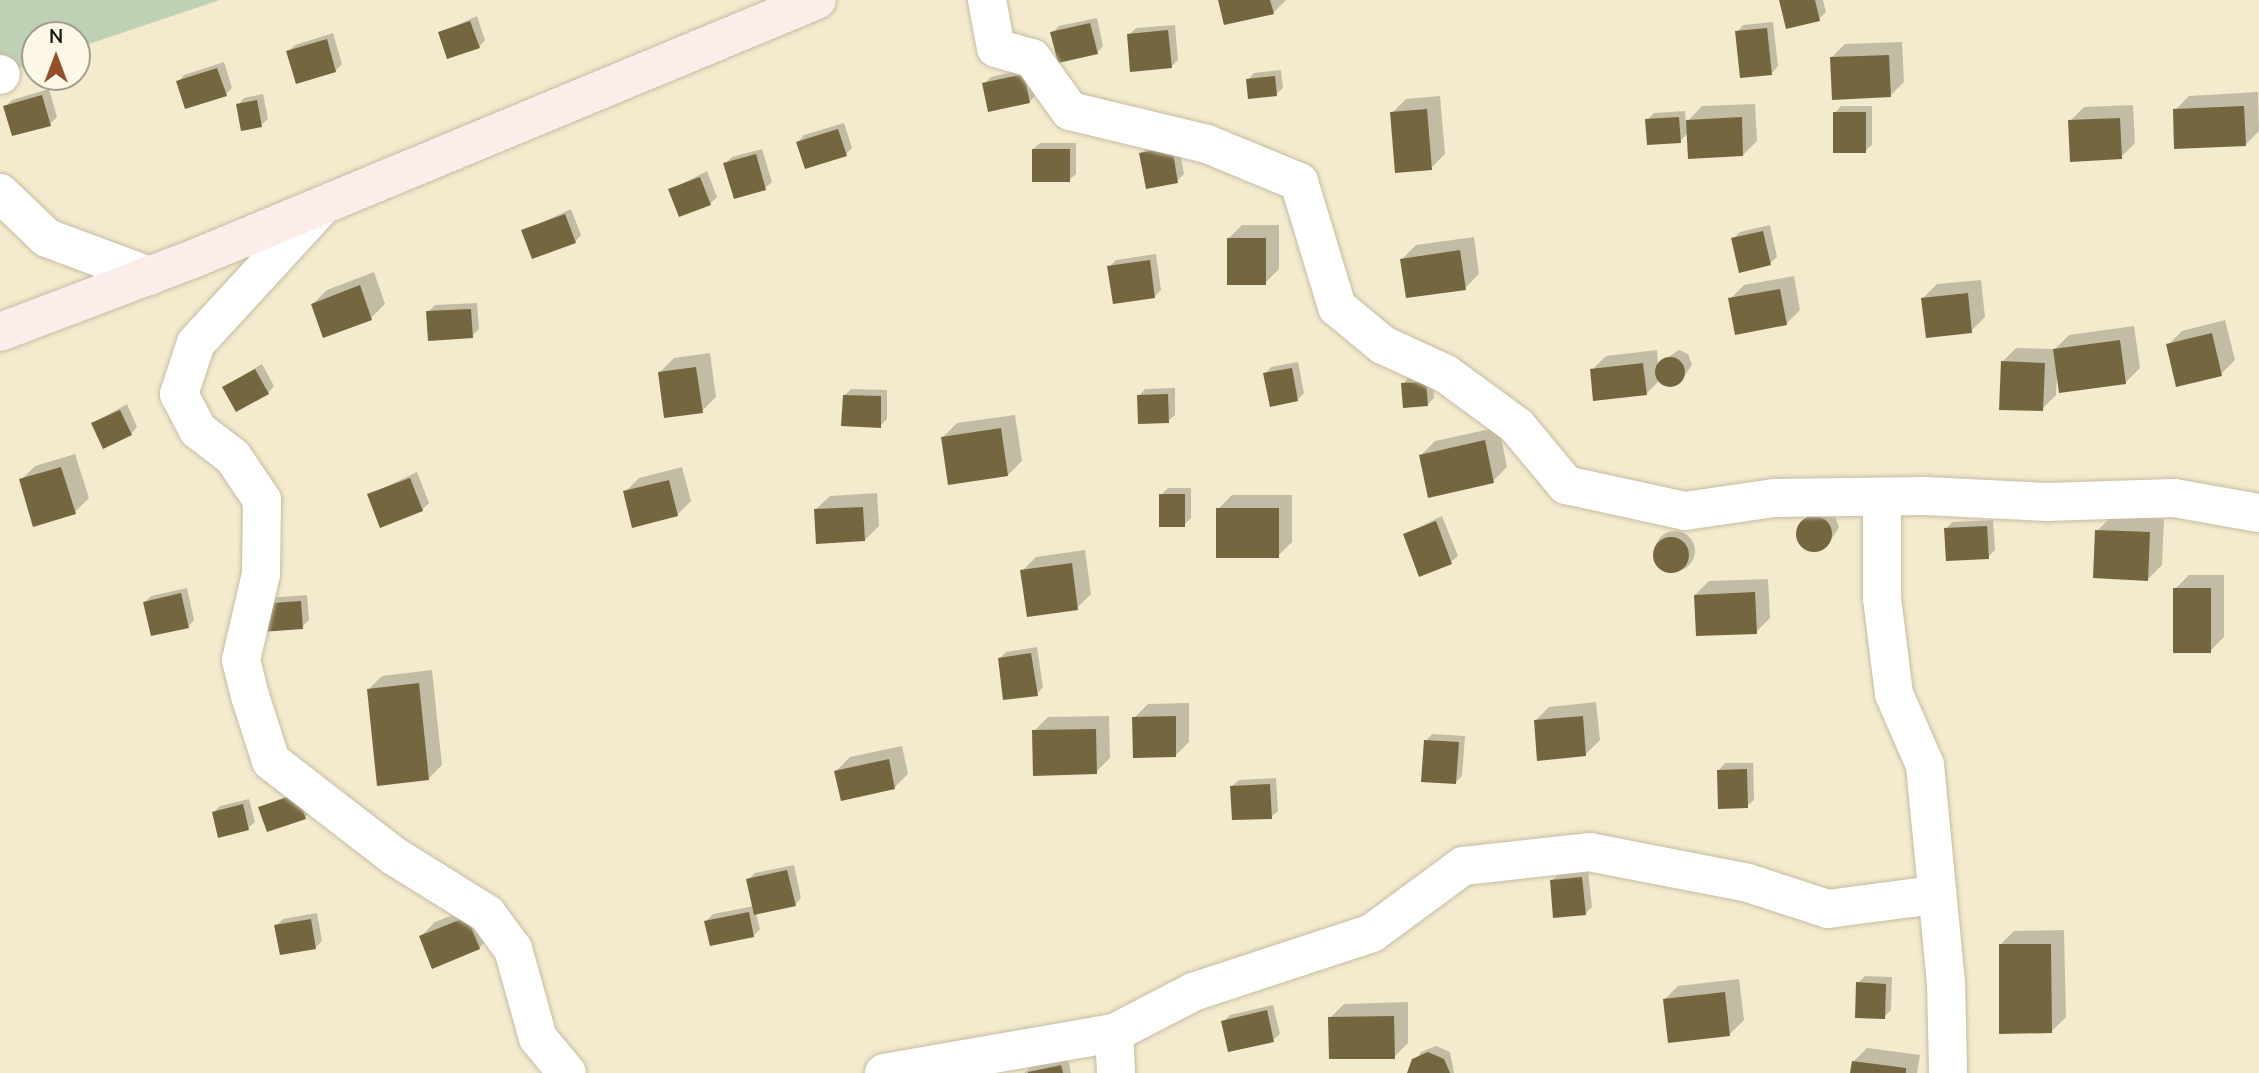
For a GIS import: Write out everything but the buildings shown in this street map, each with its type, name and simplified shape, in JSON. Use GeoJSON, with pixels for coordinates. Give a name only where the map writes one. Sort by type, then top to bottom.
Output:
{"type":"FeatureCollection","features":[{"type":"Feature","properties":{"kind":"main road"},"geometry":{"type":"LineString","coordinates":[[0,332],[149,276],[817,0]]}},
{"type":"Feature","properties":{"kind":"street"},"geometry":{"type":"LineString","coordinates":[[986,0],[996,48],[1032,58],[1070,111],[1207,144],[1299,182],[1337,307],[1383,345],[1446,374],[1517,426],[1566,485],[1685,510],[1774,498],[1882,497],[2048,502],[2174,498],[2259,513]]}},
{"type":"Feature","properties":{"kind":"street"},"geometry":{"type":"LineString","coordinates":[[0,193],[47,238],[149,276]]}},
{"type":"Feature","properties":{"kind":"street"},"geometry":{"type":"LineString","coordinates":[[323,205],[196,343],[179,394],[198,429],[233,457],[262,500],[261,574],[242,660],[250,696],[271,761],[384,849],[487,914],[513,949],[538,1038],[567,1073]]}},
{"type":"Feature","properties":{"kind":"street"},"geometry":{"type":"LineString","coordinates":[[1882,497],[1882,598],[1894,694],[1925,765],[1946,982],[1948,1073]]}},
{"type":"Feature","properties":{"kind":"street"},"geometry":{"type":"LineString","coordinates":[[884,1073],[1114,1033],[1193,992],[1372,933],[1463,866],[1589,852],[1748,883],[1828,909],[1936,895]]}},
{"type":"Feature","properties":{"kind":"street"},"geometry":{"type":"LineString","coordinates":[[1114,1033],[1116,1073]]}},
{"type":"Feature","properties":{"kind":"green space"},"geometry":{"type":"Polygon","coordinates":[[[0,0],[220,0],[91,43],[91,21],[21,21],[21,67],[0,74],[0,0]]]}}]}
